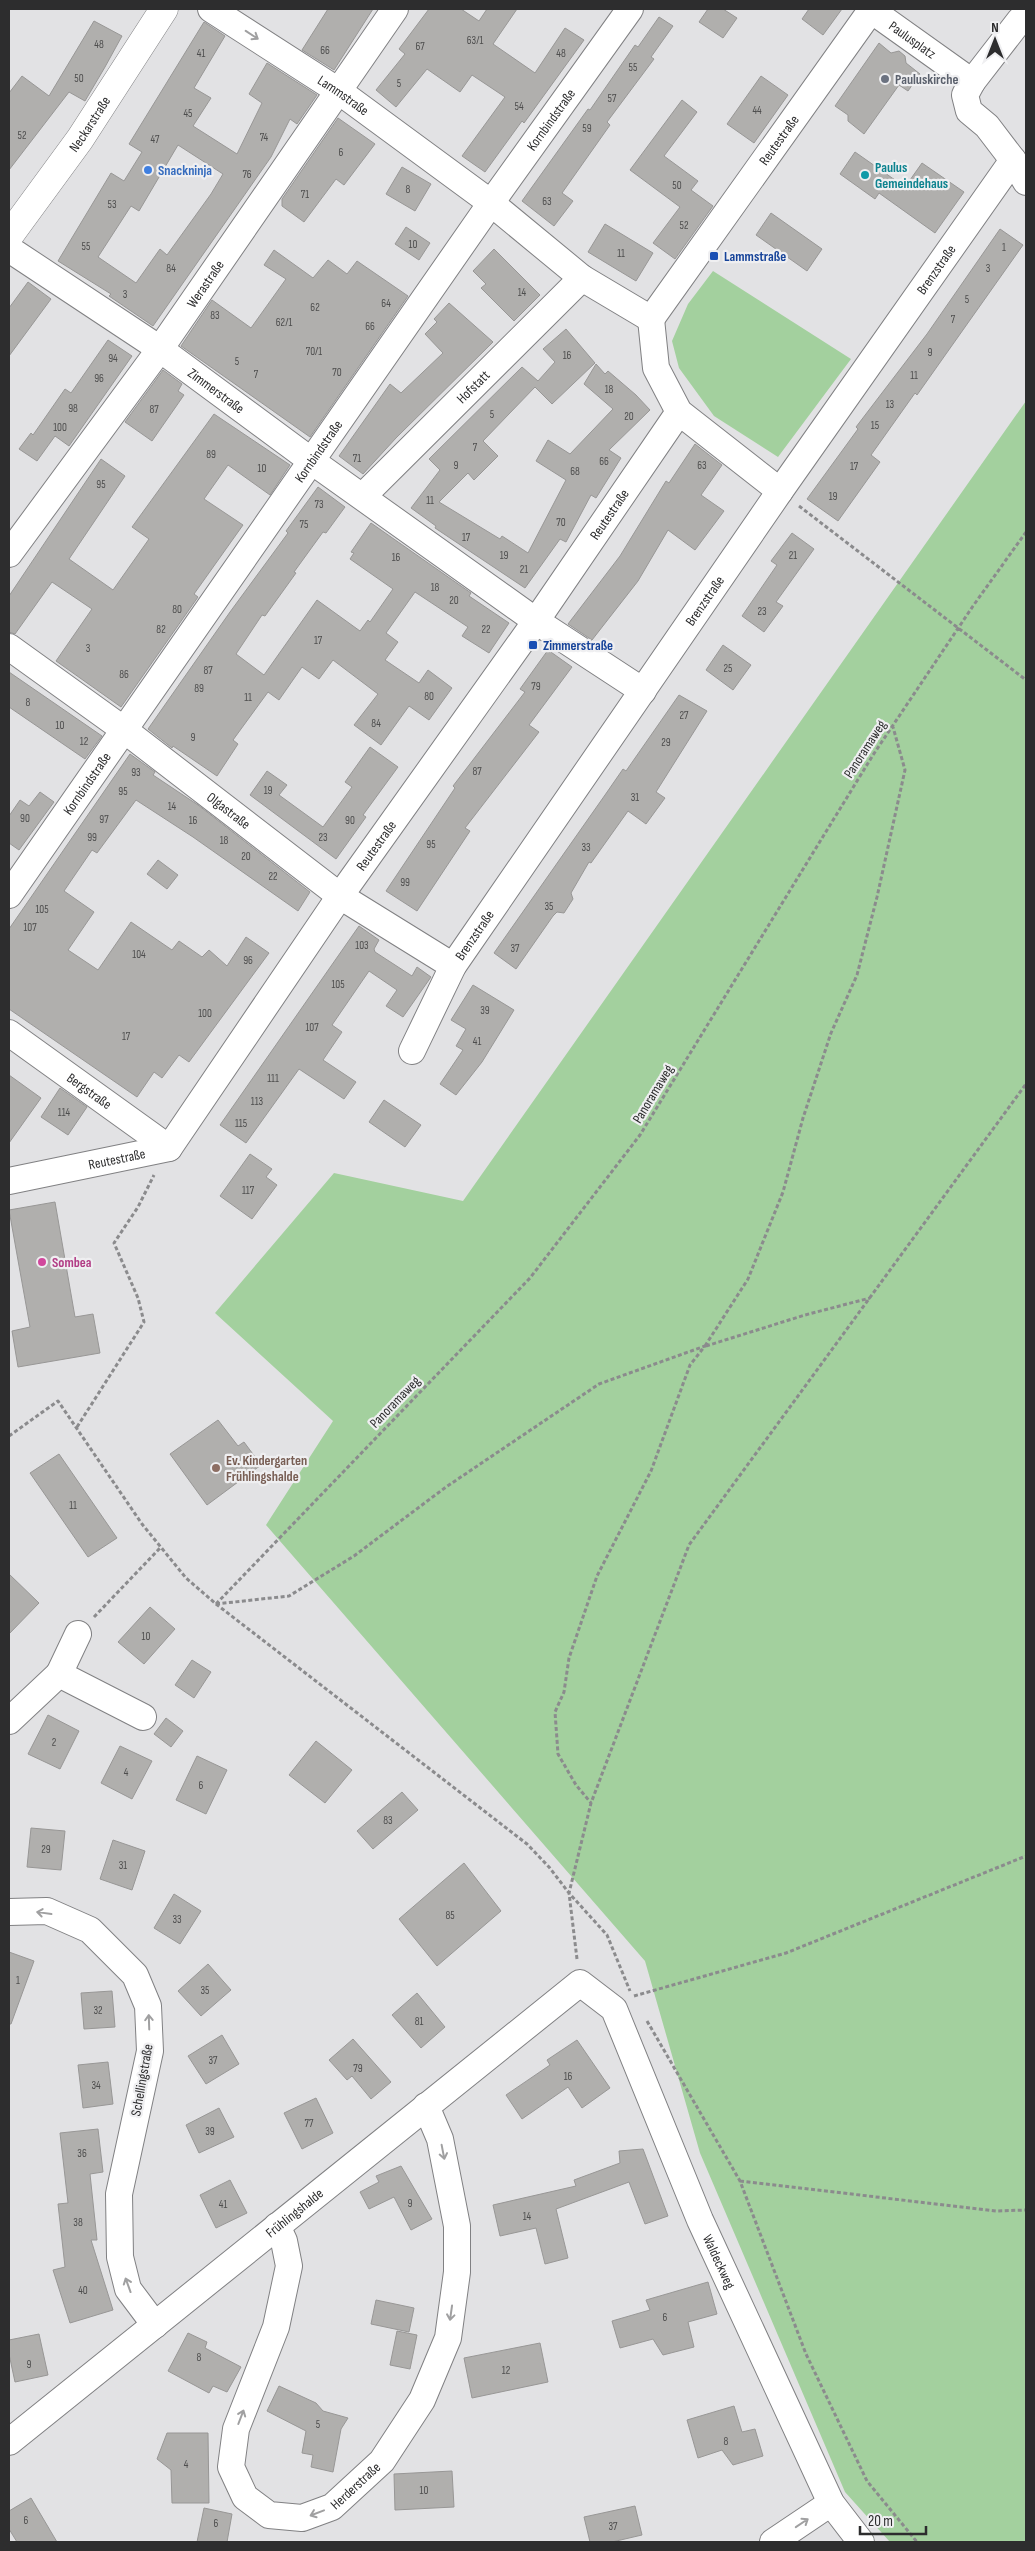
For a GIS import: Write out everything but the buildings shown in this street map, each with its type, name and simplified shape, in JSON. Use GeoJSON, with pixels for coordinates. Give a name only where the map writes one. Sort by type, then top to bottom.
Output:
{"type":"FeatureCollection","features":[{"type":"Feature","properties":{"kind":"main road","name":"Neckarstraße"},"geometry":{"type":"LineString","coordinates":[[9,236],[80,139],[164,9]]}},
{"type":"Feature","properties":{"kind":"street","name":"Lammstraße"},"geometry":{"type":"LineString","coordinates":[[211,9],[340,92],[491,202],[582,278],[651,319]]}},
{"type":"Feature","properties":{"kind":"street","name":"Werastraße"},"geometry":{"type":"LineString","coordinates":[[9,554],[160,349],[340,92],[395,9]]}},
{"type":"Feature","properties":{"kind":"street","name":"Kornbindstraße"},"geometry":{"type":"LineString","coordinates":[[9,896],[123,729],[313,462],[491,202],[630,9]]}},
{"type":"Feature","properties":{"kind":"street","name":"Paulusplatz"},"geometry":{"type":"LineString","coordinates":[[871,10],[972,82]]}},
{"type":"Feature","properties":{"kind":"street","name":"Reutestraße"},"geometry":{"type":"LineString","coordinates":[[651,319],[871,10]]}},
{"type":"Feature","properties":{"kind":"street"},"geometry":{"type":"LineString","coordinates":[[1020,20],[972,82],[965,95],[969,111],[987,126],[1020,171]]}},
{"type":"Feature","properties":{"kind":"street","name":"Brenzstraße"},"geometry":{"type":"LineString","coordinates":[[412,1051],[453,966],[780,491],[1020,171]]}},
{"type":"Feature","properties":{"kind":"street","name":"Zimmerstraße"},"geometry":{"type":"LineString","coordinates":[[9,248],[160,349],[313,462],[536,621],[643,692]]}},
{"type":"Feature","properties":{"kind":"street","name":"Hofstatt"},"geometry":{"type":"LineString","coordinates":[[363,496],[582,278]]}},
{"type":"Feature","properties":{"kind":"street"},"geometry":{"type":"LineString","coordinates":[[651,319],[656,368],[679,412],[780,491]]}},
{"type":"Feature","properties":{"kind":"street","name":"Reutestraße"},"geometry":{"type":"LineString","coordinates":[[9,1181],[168,1148],[340,896],[536,621],[679,412]]}},
{"type":"Feature","properties":{"kind":"street","name":"Olgastraße"},"geometry":{"type":"LineString","coordinates":[[9,647],[123,729],[340,896],[453,966]]}},
{"type":"Feature","properties":{"kind":"street","name":"Bergstraße"},"geometry":{"type":"LineString","coordinates":[[9,1033],[168,1148]]}},
{"type":"Feature","properties":{"kind":"street"},"geometry":{"type":"LineString","coordinates":[[9,1721],[59,1674],[78,1634]]}},
{"type":"Feature","properties":{"kind":"street"},"geometry":{"type":"LineString","coordinates":[[59,1674],[143,1717]]}},
{"type":"Feature","properties":{"kind":"street","name":"Schellingstraße"},"geometry":{"type":"LineString","coordinates":[[9,1912],[47,1911],[90,1930],[135,1975],[148,2006],[150,2051],[119,2194],[120,2257],[128,2290],[155,2325]]}},
{"type":"Feature","properties":{"kind":"street","name":"Frühlingshalde"},"geometry":{"type":"LineString","coordinates":[[9,2442],[580,1983]]}},
{"type":"Feature","properties":{"kind":"street","name":"Waldeckweg"},"geometry":{"type":"LineString","coordinates":[[580,1983],[614,2009],[700,2220],[831,2503],[861,2542]]}},
{"type":"Feature","properties":{"kind":"street","name":"Herderstraße"},"geometry":{"type":"LineString","coordinates":[[277,2226],[284,2241],[289,2266],[276,2328],[236,2429],[232,2467],[245,2497],[270,2514],[302,2518],[332,2506],[382,2461],[422,2400],[448,2338],[457,2272],[457,2226],[440,2139],[426,2106]]}},
{"type":"Feature","properties":{"kind":"street"},"geometry":{"type":"LineString","coordinates":[[773,2542],[831,2503]]}},
{"type":"Feature","properties":{"kind":"path"},"geometry":{"type":"LineString","coordinates":[[780,491],[1026,680]]}},
{"type":"Feature","properties":{"kind":"path","name":"Panoramaweg"},"geometry":{"type":"LineString","coordinates":[[216,1604],[530,1278],[640,1136],[868,764],[958,628],[1026,532]]}},
{"type":"Feature","properties":{"kind":"path"},"geometry":{"type":"LineString","coordinates":[[591,1803],[576,1785],[558,1754],[555,1712],[564,1692],[569,1658],[596,1576],[651,1471],[674,1402],[690,1365],[705,1346],[748,1280],[783,1192],[803,1118],[831,1033],[857,975],[878,897],[905,770],[893,727]]}},
{"type":"Feature","properties":{"kind":"path"},"geometry":{"type":"LineString","coordinates":[[580,1983],[569,1893],[591,1803],[689,1545],[1026,1084]]}},
{"type":"Feature","properties":{"kind":"path"},"geometry":{"type":"LineString","coordinates":[[77,1427],[144,1322],[138,1298],[114,1243],[138,1207]]}},
{"type":"Feature","properties":{"kind":"path"},"geometry":{"type":"LineString","coordinates":[[216,1604],[289,1596],[354,1556],[446,1487],[599,1384],[705,1346],[805,1315],[871,1298]]}},
{"type":"Feature","properties":{"kind":"path"},"geometry":{"type":"LineString","coordinates":[[9,1436],[58,1401],[142,1524],[186,1578],[216,1604],[527,1844],[550,1867],[569,1893],[607,1935],[637,2005]]}},
{"type":"Feature","properties":{"kind":"path"},"geometry":{"type":"LineString","coordinates":[[78,1634],[161,1547]]}},
{"type":"Feature","properties":{"kind":"path"},"geometry":{"type":"LineString","coordinates":[[632,1996],[786,1952],[1026,1856]]}},
{"type":"Feature","properties":{"kind":"path"},"geometry":{"type":"LineString","coordinates":[[642,2013],[740,2180],[806,2354],[867,2481],[917,2542]]}},
{"type":"Feature","properties":{"kind":"path"},"geometry":{"type":"LineString","coordinates":[[740,2180],[996,2211],[1026,2210]]}},
{"type":"Feature","properties":{"kind":"green space"},"geometry":{"type":"Polygon","coordinates":[[[713,271],[851,359],[778,457],[714,416],[679,368],[672,341],[688,304],[713,271]]]}},
{"type":"Feature","properties":{"kind":"green space"},"geometry":{"type":"Polygon","coordinates":[[[1026,401],[1026,2542],[890,2542],[845,2492],[700,2153],[645,1961],[266,1525],[333,1421],[215,1313],[334,1173],[463,1201],[1026,401]]]}},
{"type":"Feature","properties":{"kind":"place","name":"Pauluskirche"},"geometry":{"type":"Point","coordinates":[885,79]}},
{"type":"Feature","properties":{"kind":"place","name":"Snackninja"},"geometry":{"type":"Point","coordinates":[148,170]}},
{"type":"Feature","properties":{"kind":"place","name":"Paulus Gemeindehaus"},"geometry":{"type":"Point","coordinates":[865,175]}},
{"type":"Feature","properties":{"kind":"place","name":"Lammstraße"},"geometry":{"type":"Point","coordinates":[714,256]}},
{"type":"Feature","properties":{"kind":"place","name":"Zimmerstraße"},"geometry":{"type":"Point","coordinates":[533,645]}},
{"type":"Feature","properties":{"kind":"place","name":"Sombea"},"geometry":{"type":"Point","coordinates":[42,1262]}},
{"type":"Feature","properties":{"kind":"place","name":"Ev. Kindergarten Frühlingshalde"},"geometry":{"type":"Point","coordinates":[216,1468]}}]}
